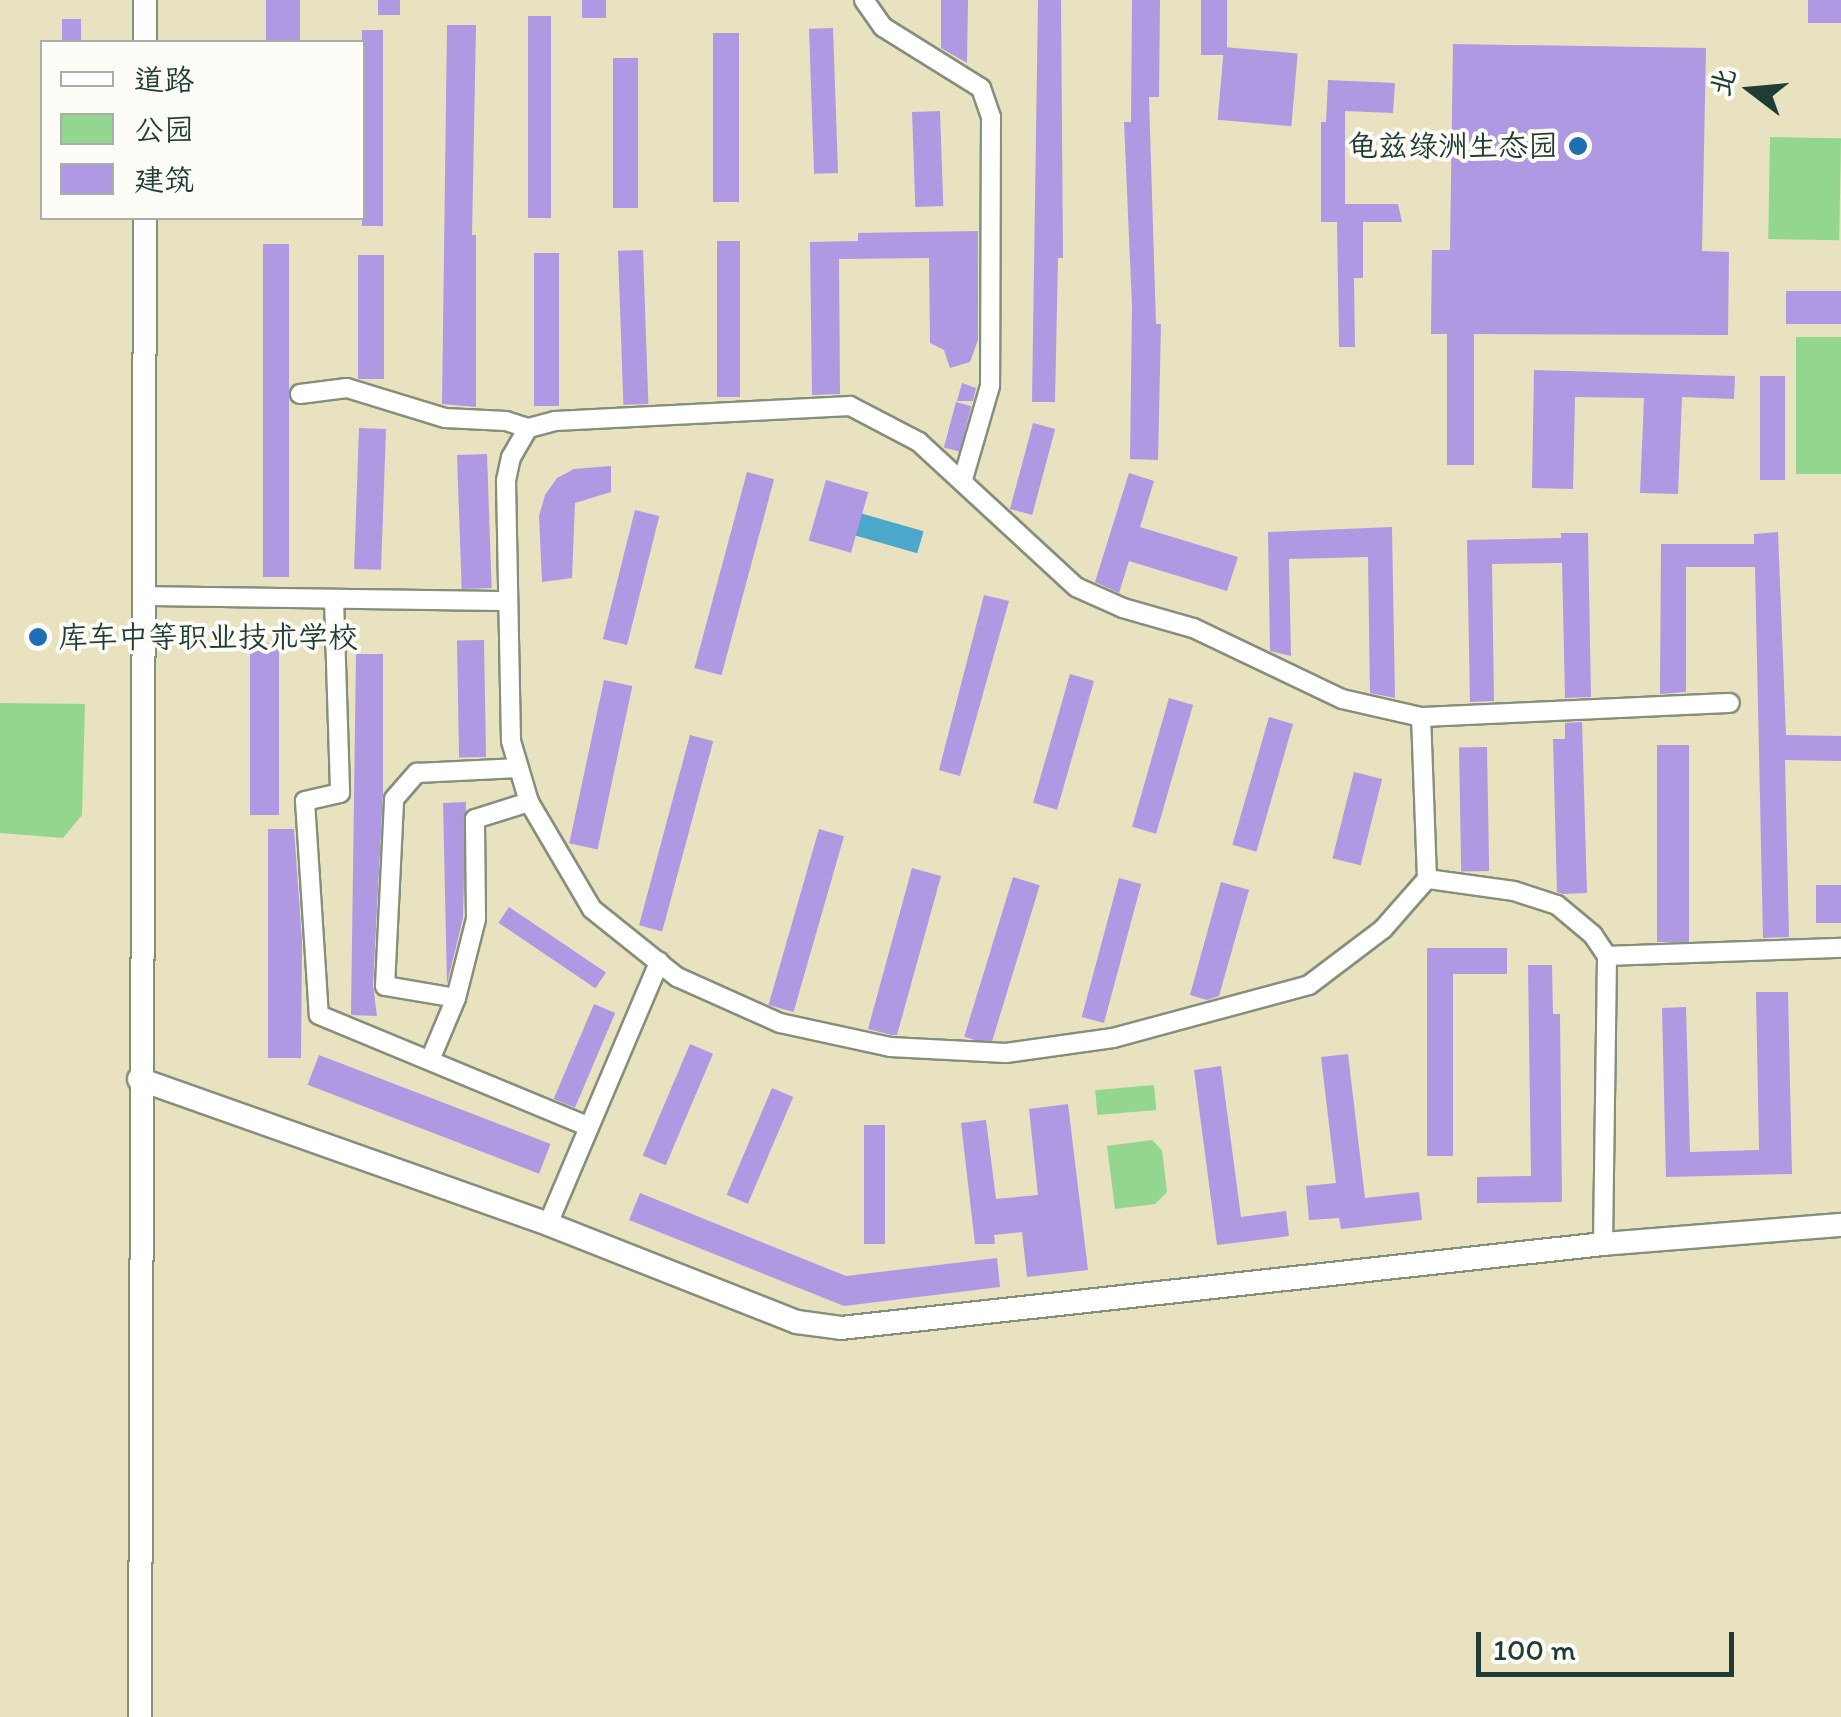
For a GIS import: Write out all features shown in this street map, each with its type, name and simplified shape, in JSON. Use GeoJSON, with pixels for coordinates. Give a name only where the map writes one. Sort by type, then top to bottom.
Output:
{"type":"FeatureCollection","features":[{"type":"Feature","properties":{"kind":"street"},"geometry":{"type":"LineString","coordinates":[[145,40],[146,0]]}},
{"type":"Feature","properties":{"kind":"street"},"geometry":{"type":"LineString","coordinates":[[864,0],[883,27],[981,88],[991,116],[990,386],[963,479]]}},
{"type":"Feature","properties":{"kind":"street"},"geometry":{"type":"LineString","coordinates":[[140,1717],[139,1080],[145,220]]}},
{"type":"Feature","properties":{"kind":"street"},"geometry":{"type":"LineString","coordinates":[[300,394],[346,388],[446,418],[506,421],[528,428],[555,421],[850,406],[919,442],[1076,587],[1123,608],[1193,628],[1342,698],[1421,717],[1730,702]]}},
{"type":"Feature","properties":{"kind":"street"},"geometry":{"type":"LineString","coordinates":[[528,428],[512,457],[506,481],[511,741],[529,802],[592,910],[677,978],[780,1023],[890,1047],[1006,1053],[1113,1038],[1309,986],[1383,929],[1427,879],[1421,717]]}},
{"type":"Feature","properties":{"kind":"street"},"geometry":{"type":"LineString","coordinates":[[144,596],[508,601]]}},
{"type":"Feature","properties":{"kind":"street"},"geometry":{"type":"LineString","coordinates":[[334,598],[340,793],[305,800],[314,996],[319,1015],[589,1127]]}},
{"type":"Feature","properties":{"kind":"street"},"geometry":{"type":"LineString","coordinates":[[456,998],[385,986],[394,798],[416,773],[519,768]]}},
{"type":"Feature","properties":{"kind":"street"},"geometry":{"type":"LineString","coordinates":[[430,1060],[456,998],[476,920],[475,818],[529,802]]}},
{"type":"Feature","properties":{"kind":"street"},"geometry":{"type":"LineString","coordinates":[[1427,879],[1514,891],[1557,905],[1593,936],[1607,956],[1604,1244]]}},
{"type":"Feature","properties":{"kind":"street"},"geometry":{"type":"LineString","coordinates":[[1607,956],[1841,948]]}},
{"type":"Feature","properties":{"kind":"street"},"geometry":{"type":"LineString","coordinates":[[548,1224],[658,962]]}},
{"type":"Feature","properties":{"kind":"street"},"geometry":{"type":"LineString","coordinates":[[139,1080],[548,1224],[798,1322],[841,1328],[1604,1244],[1841,1224]]}},
{"type":"Feature","properties":{"kind":"green space"},"geometry":{"type":"Polygon","coordinates":[[[1770,137],[1841,138],[1839,240],[1768,239],[1770,137]]]}},
{"type":"Feature","properties":{"kind":"green space"},"geometry":{"type":"Polygon","coordinates":[[[1796,337],[1841,337],[1841,474],[1796,474],[1796,337]]]}},
{"type":"Feature","properties":{"kind":"green space"},"geometry":{"type":"Polygon","coordinates":[[[0,703],[85,704],[82,815],[63,838],[0,833],[0,703]]]}},
{"type":"Feature","properties":{"kind":"green space"},"geometry":{"type":"Polygon","coordinates":[[[1154,1085],[1156,1110],[1097,1115],[1095,1090],[1154,1085]]]}},
{"type":"Feature","properties":{"kind":"green space"},"geometry":{"type":"Polygon","coordinates":[[[1152,1140],[1162,1150],[1167,1192],[1155,1204],[1115,1209],[1107,1146],[1152,1140]]]}},
{"type":"Feature","properties":{"kind":"water"},"geometry":{"type":"Polygon","coordinates":[[[839,507],[924,531],[917,553],[833,529],[839,507]]]}},
{"type":"Feature","properties":{"kind":"building"},"geometry":{"type":"Polygon","coordinates":[[[266,0],[300,0],[300,40],[266,40],[266,0]]]}},
{"type":"Feature","properties":{"kind":"building"},"geometry":{"type":"Polygon","coordinates":[[[378,0],[400,0],[400,15],[378,15],[378,0]]]}},
{"type":"Feature","properties":{"kind":"building"},"geometry":{"type":"Polygon","coordinates":[[[582,0],[606,0],[606,18],[582,18],[582,0]]]}},
{"type":"Feature","properties":{"kind":"building"},"geometry":{"type":"Polygon","coordinates":[[[941,0],[968,0],[967,63],[941,48],[941,0]]]}},
{"type":"Feature","properties":{"kind":"building"},"geometry":{"type":"Polygon","coordinates":[[[1038,0],[1061,0],[1063,258],[1058,258],[1055,402],[1032,402],[1038,0]]]}},
{"type":"Feature","properties":{"kind":"building"},"geometry":{"type":"Polygon","coordinates":[[[1132,0],[1160,0],[1159,97],[1149,97],[1156,324],[1161,324],[1158,460],[1130,459],[1132,306],[1124,122],[1131,122],[1132,0]]]}},
{"type":"Feature","properties":{"kind":"building"},"geometry":{"type":"Polygon","coordinates":[[[1201,0],[1227,0],[1227,55],[1201,55],[1201,0]]]}},
{"type":"Feature","properties":{"kind":"building"},"geometry":{"type":"Polygon","coordinates":[[[1808,0],[1841,0],[1841,23],[1808,23],[1808,0]]]}},
{"type":"Feature","properties":{"kind":"building"},"geometry":{"type":"Polygon","coordinates":[[[528,16],[551,16],[551,218],[528,218],[528,16]]]}},
{"type":"Feature","properties":{"kind":"building"},"geometry":{"type":"Polygon","coordinates":[[[62,19],[81,19],[81,40],[62,40],[62,19]]]}},
{"type":"Feature","properties":{"kind":"building"},"geometry":{"type":"Polygon","coordinates":[[[447,25],[476,25],[472,235],[476,235],[476,407],[442,404],[447,25]]]}},
{"type":"Feature","properties":{"kind":"building"},"geometry":{"type":"Polygon","coordinates":[[[833,28],[838,173],[814,174],[809,29],[833,28]]]}},
{"type":"Feature","properties":{"kind":"building"},"geometry":{"type":"Polygon","coordinates":[[[362,30],[383,30],[383,226],[362,226],[362,30]]]}},
{"type":"Feature","properties":{"kind":"building"},"geometry":{"type":"Polygon","coordinates":[[[713,33],[739,33],[739,202],[713,202],[713,33]]]}},
{"type":"Feature","properties":{"kind":"building","name":"龟兹绿洲生态园"},"geometry":{"type":"Polygon","coordinates":[[[1453,44],[1706,48],[1702,251],[1729,252],[1728,335],[1474,334],[1474,465],[1447,465],[1447,334],[1431,334],[1432,250],[1450,250],[1453,44]]]}},
{"type":"Feature","properties":{"kind":"building"},"geometry":{"type":"Polygon","coordinates":[[[1224,47],[1298,53],[1291,126],[1218,120],[1224,47]]]}},
{"type":"Feature","properties":{"kind":"building"},"geometry":{"type":"Polygon","coordinates":[[[613,58],[638,58],[638,208],[613,208],[613,58]]]}},
{"type":"Feature","properties":{"kind":"building"},"geometry":{"type":"Polygon","coordinates":[[[1328,80],[1395,83],[1393,113],[1345,111],[1345,204],[1398,204],[1402,222],[1363,222],[1363,278],[1354,278],[1355,347],[1339,347],[1337,222],[1321,222],[1321,122],[1326,122],[1328,80]]]}},
{"type":"Feature","properties":{"kind":"building"},"geometry":{"type":"Polygon","coordinates":[[[940,111],[943,206],[915,207],[912,112],[940,111]]]}},
{"type":"Feature","properties":{"kind":"building"},"geometry":{"type":"Polygon","coordinates":[[[978,231],[978,340],[970,362],[950,368],[944,350],[930,343],[929,258],[839,259],[840,394],[812,395],[810,242],[858,241],[858,233],[978,231]]]}},
{"type":"Feature","properties":{"kind":"building"},"geometry":{"type":"Polygon","coordinates":[[[717,241],[740,241],[740,397],[717,397],[717,241]]]}},
{"type":"Feature","properties":{"kind":"building"},"geometry":{"type":"Polygon","coordinates":[[[263,244],[289,244],[289,577],[263,577],[263,244]]]}},
{"type":"Feature","properties":{"kind":"building"},"geometry":{"type":"Polygon","coordinates":[[[643,250],[648,404],[623,405],[618,251],[643,250]]]}},
{"type":"Feature","properties":{"kind":"building"},"geometry":{"type":"Polygon","coordinates":[[[534,253],[559,253],[559,406],[534,406],[534,253]]]}},
{"type":"Feature","properties":{"kind":"building"},"geometry":{"type":"Polygon","coordinates":[[[358,255],[384,255],[384,379],[358,379],[358,255]]]}},
{"type":"Feature","properties":{"kind":"building"},"geometry":{"type":"Polygon","coordinates":[[[1786,291],[1841,291],[1841,324],[1786,324],[1786,291]]]}},
{"type":"Feature","properties":{"kind":"building"},"geometry":{"type":"Polygon","coordinates":[[[1534,370],[1735,376],[1734,399],[1682,397],[1678,494],[1640,493],[1644,398],[1575,397],[1573,489],[1532,488],[1534,370]]]}},
{"type":"Feature","properties":{"kind":"building"},"geometry":{"type":"Polygon","coordinates":[[[1760,376],[1785,376],[1785,480],[1760,480],[1760,376]]]}},
{"type":"Feature","properties":{"kind":"building"},"geometry":{"type":"Polygon","coordinates":[[[962,383],[976,388],[973,401],[957,401],[962,383]]]}},
{"type":"Feature","properties":{"kind":"building"},"geometry":{"type":"Polygon","coordinates":[[[956,402],[971,406],[959,452],[944,447],[956,402]]]}},
{"type":"Feature","properties":{"kind":"building"},"geometry":{"type":"Polygon","coordinates":[[[1033,423],[1055,429],[1032,515],[1010,509],[1033,423]]]}},
{"type":"Feature","properties":{"kind":"building"},"geometry":{"type":"Polygon","coordinates":[[[359,428],[386,429],[381,570],[354,569],[359,428]]]}},
{"type":"Feature","properties":{"kind":"building"},"geometry":{"type":"Polygon","coordinates":[[[487,454],[492,588],[462,589],[457,455],[487,454]]]}},
{"type":"Feature","properties":{"kind":"building"},"geometry":{"type":"Polygon","coordinates":[[[611,466],[611,492],[575,503],[572,578],[542,582],[539,516],[545,495],[557,478],[574,469],[611,466]]]}},
{"type":"Feature","properties":{"kind":"building"},"geometry":{"type":"Polygon","coordinates":[[[747,472],[774,479],[722,675],[694,668],[747,472]]]}},
{"type":"Feature","properties":{"kind":"building"},"geometry":{"type":"Polygon","coordinates":[[[1129,473],[1154,481],[1140,527],[1238,557],[1227,591],[1129,561],[1119,593],[1095,582],[1129,473]]]}},
{"type":"Feature","properties":{"kind":"building"},"geometry":{"type":"Polygon","coordinates":[[[826,480],[868,492],[851,553],[809,541],[826,480]]]}},
{"type":"Feature","properties":{"kind":"building"},"geometry":{"type":"Polygon","coordinates":[[[635,510],[659,516],[627,645],[603,639],[635,510]]]}},
{"type":"Feature","properties":{"kind":"building"},"geometry":{"type":"Polygon","coordinates":[[[1392,527],[1395,698],[1370,693],[1368,557],[1289,559],[1291,656],[1270,651],[1268,532],[1392,527]]]}},
{"type":"Feature","properties":{"kind":"building"},"geometry":{"type":"Polygon","coordinates":[[[1778,532],[1786,735],[1841,736],[1841,761],[1785,760],[1789,937],[1763,938],[1755,567],[1686,567],[1686,692],[1660,694],[1661,544],[1754,544],[1754,534],[1778,532]]]}},
{"type":"Feature","properties":{"kind":"building"},"geometry":{"type":"Polygon","coordinates":[[[1561,533],[1588,533],[1591,697],[1565,698],[1562,563],[1492,564],[1494,701],[1470,702],[1467,540],[1561,538],[1561,533]]]}},
{"type":"Feature","properties":{"kind":"building"},"geometry":{"type":"Polygon","coordinates":[[[984,595],[1009,601],[960,776],[939,770],[984,595]]]}},
{"type":"Feature","properties":{"kind":"building"},"geometry":{"type":"Polygon","coordinates":[[[457,640],[484,640],[486,757],[459,757],[457,640]]]}},
{"type":"Feature","properties":{"kind":"building"},"geometry":{"type":"Polygon","coordinates":[[[250,643],[279,643],[279,815],[250,815],[250,643]]]}},
{"type":"Feature","properties":{"kind":"building"},"geometry":{"type":"Polygon","coordinates":[[[356,654],[383,654],[383,794],[373,985],[377,1016],[351,1015],[356,654]]]}},
{"type":"Feature","properties":{"kind":"building"},"geometry":{"type":"Polygon","coordinates":[[[1070,674],[1094,681],[1057,810],[1033,803],[1070,674]]]}},
{"type":"Feature","properties":{"kind":"building"},"geometry":{"type":"Polygon","coordinates":[[[604,680],[632,686],[598,849],[569,843],[604,680]]]}},
{"type":"Feature","properties":{"kind":"building"},"geometry":{"type":"Polygon","coordinates":[[[1169,698],[1193,705],[1156,834],[1132,827],[1169,698]]]}},
{"type":"Feature","properties":{"kind":"building"},"geometry":{"type":"Polygon","coordinates":[[[1269,717],[1293,724],[1256,852],[1232,845],[1269,717]]]}},
{"type":"Feature","properties":{"kind":"building"},"geometry":{"type":"Polygon","coordinates":[[[1582,722],[1587,893],[1563,894],[1557,892],[1553,739],[1565,739],[1565,723],[1582,722]]]}},
{"type":"Feature","properties":{"kind":"building"},"geometry":{"type":"Polygon","coordinates":[[[690,735],[713,741],[662,931],[639,925],[690,735]]]}},
{"type":"Feature","properties":{"kind":"building"},"geometry":{"type":"Polygon","coordinates":[[[1657,745],[1689,745],[1689,942],[1657,942],[1657,745]]]}},
{"type":"Feature","properties":{"kind":"building"},"geometry":{"type":"Polygon","coordinates":[[[1459,747],[1487,747],[1489,871],[1461,871],[1459,747]]]}},
{"type":"Feature","properties":{"kind":"building"},"geometry":{"type":"Polygon","coordinates":[[[1354,772],[1382,779],[1361,865],[1332,858],[1354,772]]]}},
{"type":"Feature","properties":{"kind":"building"},"geometry":{"type":"Polygon","coordinates":[[[466,802],[463,918],[447,984],[443,803],[466,802]]]}},
{"type":"Feature","properties":{"kind":"building"},"geometry":{"type":"Polygon","coordinates":[[[268,829],[294,829],[302,941],[301,1058],[268,1058],[268,829]]]}},
{"type":"Feature","properties":{"kind":"building"},"geometry":{"type":"Polygon","coordinates":[[[819,829],[844,836],[794,1012],[769,1005],[819,829]]]}},
{"type":"Feature","properties":{"kind":"building"},"geometry":{"type":"Polygon","coordinates":[[[912,868],[941,876],[897,1035],[892,1035],[868,1029],[912,868]]]}},
{"type":"Feature","properties":{"kind":"building"},"geometry":{"type":"Polygon","coordinates":[[[1013,877],[1040,885],[991,1045],[964,1037],[1013,877]]]}},
{"type":"Feature","properties":{"kind":"building"},"geometry":{"type":"Polygon","coordinates":[[[1119,878],[1141,884],[1104,1023],[1082,1017],[1119,878]]]}},
{"type":"Feature","properties":{"kind":"building"},"geometry":{"type":"Polygon","coordinates":[[[1221,882],[1249,890],[1219,996],[1207,1000],[1190,995],[1221,882]]]}},
{"type":"Feature","properties":{"kind":"building"},"geometry":{"type":"Polygon","coordinates":[[[1816,885],[1841,885],[1841,923],[1816,923],[1816,885]]]}},
{"type":"Feature","properties":{"kind":"building"},"geometry":{"type":"Polygon","coordinates":[[[509,907],[606,972],[595,988],[498,923],[509,907]]]}},
{"type":"Feature","properties":{"kind":"building"},"geometry":{"type":"Polygon","coordinates":[[[1427,948],[1507,948],[1507,974],[1453,974],[1453,1156],[1427,1156],[1427,948]]]}},
{"type":"Feature","properties":{"kind":"building"},"geometry":{"type":"Polygon","coordinates":[[[1528,965],[1552,965],[1553,1014],[1560,1014],[1562,1202],[1477,1203],[1477,1177],[1531,1176],[1528,965]]]}},
{"type":"Feature","properties":{"kind":"building"},"geometry":{"type":"Polygon","coordinates":[[[1756,992],[1788,992],[1792,1174],[1666,1177],[1662,1008],[1686,1007],[1690,1152],[1759,1150],[1756,992]]]}},
{"type":"Feature","properties":{"kind":"building"},"geometry":{"type":"Polygon","coordinates":[[[594,1004],[615,1013],[575,1108],[554,1099],[594,1004]]]}},
{"type":"Feature","properties":{"kind":"building"},"geometry":{"type":"Polygon","coordinates":[[[690,1044],[713,1054],[666,1165],[643,1155],[690,1044]]]}},
{"type":"Feature","properties":{"kind":"building"},"geometry":{"type":"Polygon","coordinates":[[[1348,1054],[1365,1198],[1419,1192],[1422,1220],[1341,1229],[1339,1218],[1309,1220],[1306,1186],[1336,1183],[1321,1057],[1348,1054]]]}},
{"type":"Feature","properties":{"kind":"building"},"geometry":{"type":"Polygon","coordinates":[[[319,1055],[551,1144],[539,1174],[308,1085],[319,1055]]]}},
{"type":"Feature","properties":{"kind":"building"},"geometry":{"type":"Polygon","coordinates":[[[1221,1066],[1241,1217],[1286,1211],[1289,1236],[1217,1245],[1194,1070],[1221,1066]]]}},
{"type":"Feature","properties":{"kind":"building"},"geometry":{"type":"Polygon","coordinates":[[[772,1088],[793,1097],[748,1204],[727,1195],[772,1088]]]}},
{"type":"Feature","properties":{"kind":"building"},"geometry":{"type":"Polygon","coordinates":[[[1068,1104],[1088,1270],[1027,1277],[1022,1232],[994,1235],[995,1244],[975,1244],[961,1123],[986,1120],[996,1199],[1038,1195],[1029,1109],[1068,1104]]]}},
{"type":"Feature","properties":{"kind":"building"},"geometry":{"type":"Polygon","coordinates":[[[864,1125],[885,1125],[885,1244],[864,1244],[864,1125]]]}},
{"type":"Feature","properties":{"kind":"building"},"geometry":{"type":"Polygon","coordinates":[[[640,1193],[846,1276],[997,1258],[1000,1287],[844,1306],[629,1220],[640,1193]]]}},
{"type":"Feature","properties":{"kind":"place","name":"龟兹绿洲生态园"},"geometry":{"type":"Point","coordinates":[1578,146]}},
{"type":"Feature","properties":{"kind":"place","name":"库车中等职业技术学校"},"geometry":{"type":"Point","coordinates":[38,637]}}]}
